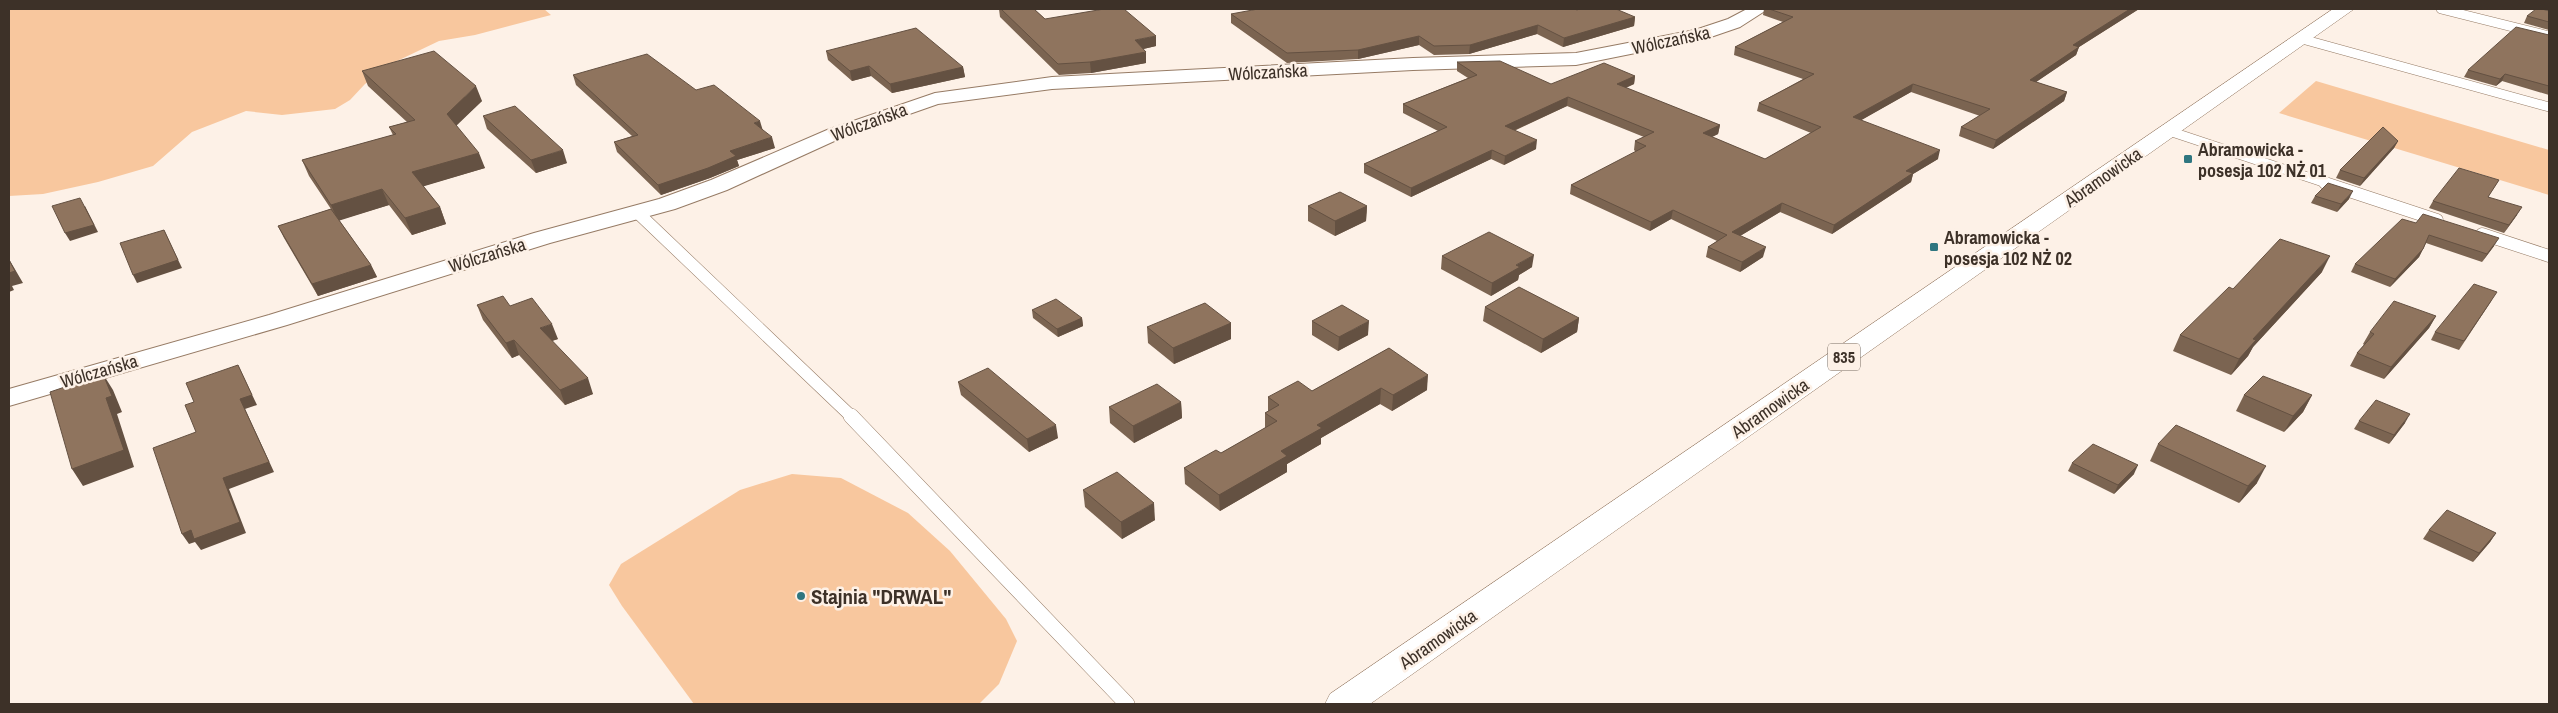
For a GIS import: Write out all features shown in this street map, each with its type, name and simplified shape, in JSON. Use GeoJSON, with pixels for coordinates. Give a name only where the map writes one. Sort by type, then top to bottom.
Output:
{"type":"FeatureCollection","features":[{"type":"Feature","properties":{"kind":"main road","name":"Abramowicka"},"geometry":{"type":"LineString","coordinates":[[1343,704],[2345,9]]}},
{"type":"Feature","properties":{"kind":"street","name":"Wólczańska"},"geometry":{"type":"LineString","coordinates":[[9,398],[278,320],[542,238],[638,213],[719,185],[834,134],[935,99],[1052,83],[1413,64],[1576,59],[1699,35],[1734,23],[1759,9]]}},
{"type":"Feature","properties":{"kind":"lane"},"geometry":{"type":"LineString","coordinates":[[2441,9],[2549,36]]}},
{"type":"Feature","properties":{"kind":"lane"},"geometry":{"type":"LineString","coordinates":[[2302,39],[2549,108]]}},
{"type":"Feature","properties":{"kind":"lane"},"geometry":{"type":"LineString","coordinates":[[2169,131],[2448,223]]}},
{"type":"Feature","properties":{"kind":"lane"},"geometry":{"type":"LineString","coordinates":[[638,213],[845,410],[1127,704]]}},
{"type":"Feature","properties":{"kind":"lane"},"geometry":{"type":"LineString","coordinates":[[2467,229],[2549,256]]}},
{"type":"Feature","properties":{"kind":"shaded area"},"geometry":{"type":"Polygon","coordinates":[[[9,9],[544,9],[551,15],[475,35],[439,41],[395,62],[365,84],[350,100],[335,109],[282,115],[246,111],[192,132],[153,166],[98,182],[43,194],[9,196],[9,9]]]}},
{"type":"Feature","properties":{"kind":"shaded area"},"geometry":{"type":"Polygon","coordinates":[[[2316,81],[2549,150],[2549,195],[2279,113],[2316,81]]]}},
{"type":"Feature","properties":{"kind":"shaded area","name":"Stajnia \"DRWAL\""},"geometry":{"type":"Polygon","coordinates":[[[792,474],[841,478],[908,513],[950,551],[1006,619],[1017,641],[999,684],[979,704],[694,704],[622,606],[609,585],[621,564],[740,490],[792,474]]]}},
{"type":"Feature","properties":{"kind":"building"},"geometry":{"type":"Polygon","coordinates":[[[1001,9],[1034,9],[1045,19],[1104,9],[1124,9],[1156,36],[1135,40],[1146,52],[1090,62],[1058,64],[1001,9]]]}},
{"type":"Feature","properties":{"kind":"building"},"geometry":{"type":"Polygon","coordinates":[[[1258,9],[1616,9],[1635,17],[1564,38],[1538,25],[1470,45],[1434,46],[1419,36],[1358,50],[1287,53],[1231,14],[1258,9]]]}},
{"type":"Feature","properties":{"kind":"building"},"geometry":{"type":"Polygon","coordinates":[[[1769,9],[2130,9],[2073,45],[2079,47],[2030,80],[2067,92],[1996,140],[1961,127],[1990,109],[1913,84],[1853,117],[1940,150],[1906,171],[1913,173],[1834,225],[1782,203],[1732,232],[1766,247],[1742,262],[1708,247],[1727,235],[1673,210],[1651,222],[1571,185],[1646,146],[1635,141],[1654,132],[1568,97],[1505,126],[1537,140],[1505,156],[1492,150],[1411,188],[1364,164],[1447,127],[1403,104],[1477,75],[1457,62],[1500,61],[1551,84],[1604,63],[1635,76],[1617,84],[1720,125],[1703,133],[1765,159],[1821,127],[1759,103],[1814,74],[1735,47],[1793,17],[1769,9]]]}},
{"type":"Feature","properties":{"kind":"building"},"geometry":{"type":"Polygon","coordinates":[[[2536,9],[2549,11],[2549,22],[2527,16],[2536,9]]]}},
{"type":"Feature","properties":{"kind":"building"},"geometry":{"type":"Polygon","coordinates":[[[2516,27],[2549,35],[2549,86],[2505,74],[2500,79],[2468,70],[2516,27]]]}},
{"type":"Feature","properties":{"kind":"building"},"geometry":{"type":"Polygon","coordinates":[[[916,28],[963,67],[890,84],[869,66],[850,71],[826,51],[916,28]]]}},
{"type":"Feature","properties":{"kind":"building"},"geometry":{"type":"Polygon","coordinates":[[[434,51],[476,86],[447,114],[479,153],[412,172],[440,207],[405,218],[382,189],[331,205],[302,160],[396,134],[389,127],[415,120],[362,71],[434,51]]]}},
{"type":"Feature","properties":{"kind":"building"},"geometry":{"type":"Polygon","coordinates":[[[647,54],[696,90],[714,85],[760,121],[754,123],[772,137],[730,151],[736,156],[708,168],[658,185],[614,142],[638,135],[573,75],[647,54]]]}},
{"type":"Feature","properties":{"kind":"building"},"geometry":{"type":"Polygon","coordinates":[[[515,106],[563,150],[531,160],[483,116],[515,106]]]}},
{"type":"Feature","properties":{"kind":"building"},"geometry":{"type":"Polygon","coordinates":[[[2383,127],[2398,141],[2364,178],[2340,170],[2383,127]]]}},
{"type":"Feature","properties":{"kind":"building"},"geometry":{"type":"Polygon","coordinates":[[[2459,168],[2499,180],[2488,197],[2522,207],[2509,225],[2433,201],[2459,168]]]}},
{"type":"Feature","properties":{"kind":"building"},"geometry":{"type":"Polygon","coordinates":[[[2328,183],[2353,191],[2341,204],[2315,196],[2328,183]]]}},
{"type":"Feature","properties":{"kind":"building"},"geometry":{"type":"Polygon","coordinates":[[[1340,192],[1367,206],[1335,221],[1308,206],[1340,192]]]}},
{"type":"Feature","properties":{"kind":"building"},"geometry":{"type":"Polygon","coordinates":[[[80,198],[94,225],[65,233],[52,206],[80,198]]]}},
{"type":"Feature","properties":{"kind":"building"},"geometry":{"type":"Polygon","coordinates":[[[331,209],[371,265],[312,284],[278,226],[331,209]]]}},
{"type":"Feature","properties":{"kind":"building"},"geometry":{"type":"Polygon","coordinates":[[[2423,214],[2499,238],[2487,254],[2429,235],[2423,249],[2395,279],[2355,264],[2402,219],[2416,223],[2423,214]]]}},
{"type":"Feature","properties":{"kind":"building"},"geometry":{"type":"Polygon","coordinates":[[[164,230],[178,260],[133,275],[120,243],[164,230]]]}},
{"type":"Feature","properties":{"kind":"building"},"geometry":{"type":"Polygon","coordinates":[[[1489,232],[1534,255],[1516,265],[1520,267],[1492,283],[1442,256],[1489,232]]]}},
{"type":"Feature","properties":{"kind":"building"},"geometry":{"type":"Polygon","coordinates":[[[2280,239],[2330,256],[2253,339],[2256,340],[2239,359],[2180,335],[2229,287],[2233,289],[2280,239]]]}},
{"type":"Feature","properties":{"kind":"building"},"geometry":{"type":"Polygon","coordinates":[[[9,260],[15,271],[9,273],[9,260]]]}},
{"type":"Feature","properties":{"kind":"building"},"geometry":{"type":"Polygon","coordinates":[[[2474,284],[2497,292],[2464,341],[2435,332],[2474,284]]]}},
{"type":"Feature","properties":{"kind":"building"},"geometry":{"type":"Polygon","coordinates":[[[1519,287],[1579,318],[1543,339],[1485,307],[1519,287]]]}},
{"type":"Feature","properties":{"kind":"building"},"geometry":{"type":"Polygon","coordinates":[[[503,296],[510,306],[532,298],[552,324],[540,328],[588,378],[560,390],[514,340],[506,343],[477,305],[503,296]]]}},
{"type":"Feature","properties":{"kind":"building"},"geometry":{"type":"Polygon","coordinates":[[[1056,299],[1082,318],[1057,329],[1032,310],[1056,299]]]}},
{"type":"Feature","properties":{"kind":"building"},"geometry":{"type":"Polygon","coordinates":[[[2394,301],[2436,316],[2391,367],[2357,353],[2374,334],[2370,332],[2394,301]]]}},
{"type":"Feature","properties":{"kind":"building"},"geometry":{"type":"Polygon","coordinates":[[[1205,303],[1231,323],[1173,348],[1147,327],[1205,303]]]}},
{"type":"Feature","properties":{"kind":"building"},"geometry":{"type":"Polygon","coordinates":[[[1342,305],[1369,321],[1339,337],[1312,321],[1342,305]]]}},
{"type":"Feature","properties":{"kind":"building"},"geometry":{"type":"Polygon","coordinates":[[[1389,348],[1428,375],[1393,395],[1381,388],[1317,425],[1322,428],[1281,451],[1287,456],[1219,495],[1184,468],[1216,450],[1221,453],[1277,421],[1265,413],[1279,405],[1268,397],[1298,381],[1312,391],[1389,348]]]}},
{"type":"Feature","properties":{"kind":"building"},"geometry":{"type":"Polygon","coordinates":[[[238,365],[252,395],[240,399],[269,462],[223,478],[240,522],[194,539],[191,530],[182,534],[153,448],[196,432],[185,405],[194,402],[186,383],[238,365]]]}},
{"type":"Feature","properties":{"kind":"building"},"geometry":{"type":"Polygon","coordinates":[[[988,368],[1056,425],[1027,439],[958,382],[988,368]]]}},
{"type":"Feature","properties":{"kind":"building"},"geometry":{"type":"Polygon","coordinates":[[[103,374],[112,396],[106,398],[124,450],[72,469],[50,392],[103,374]]]}},
{"type":"Feature","properties":{"kind":"building"},"geometry":{"type":"Polygon","coordinates":[[[2263,376],[2312,395],[2293,416],[2244,395],[2263,376]]]}},
{"type":"Feature","properties":{"kind":"building"},"geometry":{"type":"Polygon","coordinates":[[[1157,384],[1181,402],[1133,426],[1109,407],[1157,384]]]}},
{"type":"Feature","properties":{"kind":"building"},"geometry":{"type":"Polygon","coordinates":[[[2376,400],[2410,414],[2394,435],[2359,421],[2376,400]]]}},
{"type":"Feature","properties":{"kind":"building"},"geometry":{"type":"Polygon","coordinates":[[[2176,425],[2266,466],[2248,486],[2158,444],[2176,425]]]}},
{"type":"Feature","properties":{"kind":"building"},"geometry":{"type":"Polygon","coordinates":[[[2093,444],[2138,465],[2118,485],[2072,463],[2093,444]]]}},
{"type":"Feature","properties":{"kind":"building"},"geometry":{"type":"Polygon","coordinates":[[[1117,472],[1154,503],[1121,522],[1083,490],[1117,472]]]}},
{"type":"Feature","properties":{"kind":"building"},"geometry":{"type":"Polygon","coordinates":[[[2447,510],[2496,533],[2479,553],[2429,530],[2447,510]]]}},
{"type":"Feature","properties":{"kind":"place","name":"Abramowicka - posesja 102 NŻ 01"},"geometry":{"type":"Point","coordinates":[2188,159]}},
{"type":"Feature","properties":{"kind":"place","name":"Abramowicka - posesja 102 NŻ 02"},"geometry":{"type":"Point","coordinates":[1934,247]}},
{"type":"Feature","properties":{"kind":"place","name":"Stajnia \"DRWAL\""},"geometry":{"type":"Point","coordinates":[801,596]}}]}
